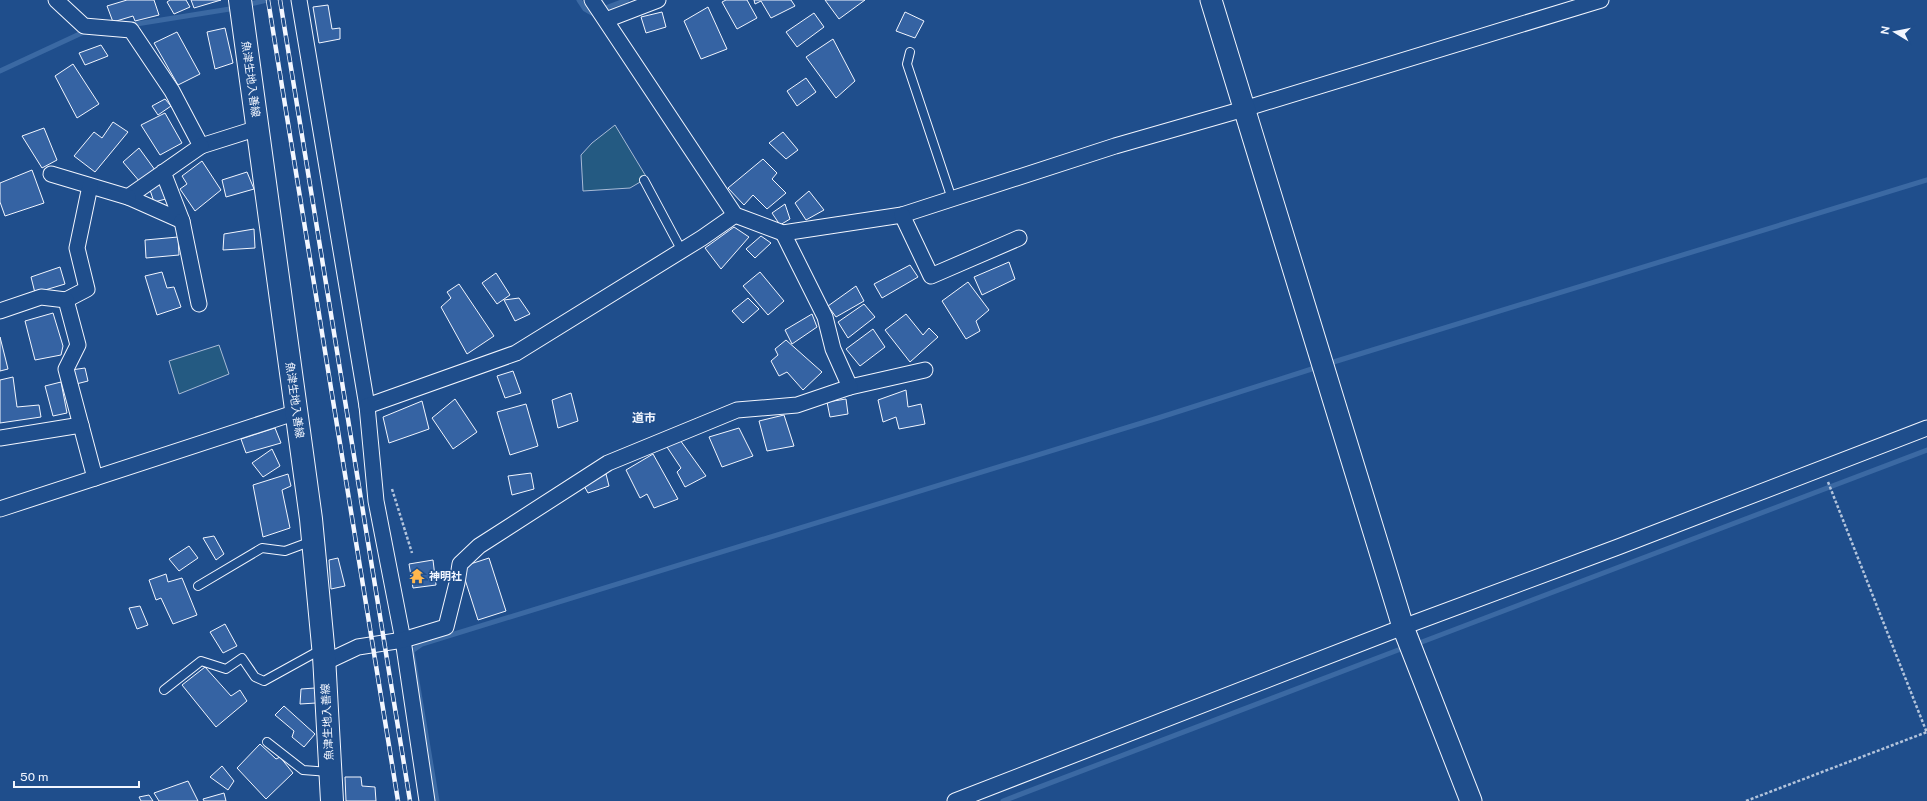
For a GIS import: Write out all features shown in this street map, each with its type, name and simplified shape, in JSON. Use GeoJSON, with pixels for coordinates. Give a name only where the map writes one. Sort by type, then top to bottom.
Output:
{"type":"FeatureCollection","features":[{"type":"Feature","properties":{"kind":"main road","name":"魚津生地入善線"},"geometry":{"type":"LineString","coordinates":[[241,9],[313,541],[323,656],[332,801]]}},
{"type":"Feature","properties":{"kind":"street"},"geometry":{"type":"LineString","coordinates":[[56,0],[84,26],[131,30],[172,91],[201,146]]}},
{"type":"Feature","properties":{"kind":"street"},"geometry":{"type":"LineString","coordinates":[[299,0],[367,406],[376,501],[403,640],[427,801]]}},
{"type":"Feature","properties":{"kind":"street"},"geometry":{"type":"LineString","coordinates":[[592,0],[735,215],[783,232],[902,216],[1115,146],[1244,109],[1601,0]]}},
{"type":"Feature","properties":{"kind":"street"},"geometry":{"type":"LineString","coordinates":[[606,20],[658,0]]}},
{"type":"Feature","properties":{"kind":"street"},"geometry":{"type":"LineString","coordinates":[[1211,0],[1403,627],[1471,801]]}},
{"type":"Feature","properties":{"kind":"street"},"geometry":{"type":"LineString","coordinates":[[128,197],[201,146],[258,128]]}},
{"type":"Feature","properties":{"kind":"street"},"geometry":{"type":"LineString","coordinates":[[163,172],[182,221],[199,304]]}},
{"type":"Feature","properties":{"kind":"street"},"geometry":{"type":"LineString","coordinates":[[51,174],[128,197],[182,221]]}},
{"type":"Feature","properties":{"kind":"street"},"geometry":{"type":"LineString","coordinates":[[0,312],[41,297],[66,300],[87,289],[77,248],[90,186]]}},
{"type":"Feature","properties":{"kind":"street"},"geometry":{"type":"LineString","coordinates":[[367,406],[516,353],[682,251],[735,215]]}},
{"type":"Feature","properties":{"kind":"street"},"geometry":{"type":"LineString","coordinates":[[902,216],[931,276],[1019,238]]}},
{"type":"Feature","properties":{"kind":"street"},"geometry":{"type":"LineString","coordinates":[[783,232],[825,317],[833,349],[850,387]]}},
{"type":"Feature","properties":{"kind":"street"},"geometry":{"type":"LineString","coordinates":[[66,300],[78,345],[66,369],[95,478]]}},
{"type":"Feature","properties":{"kind":"street"},"geometry":{"type":"LineString","coordinates":[[323,656],[358,647],[403,640],[446,627],[460,564],[479,546],[608,463],[737,410],[797,405],[850,387],[925,370]]}},
{"type":"Feature","properties":{"kind":"street"},"geometry":{"type":"LineString","coordinates":[[0,509],[296,412]]}},
{"type":"Feature","properties":{"kind":"street"},"geometry":{"type":"LineString","coordinates":[[0,438],[81,425]]}},
{"type":"Feature","properties":{"kind":"street"},"geometry":{"type":"LineString","coordinates":[[955,801],[1403,627],[1927,428]]}},
{"type":"Feature","properties":{"kind":"lane"},"geometry":{"type":"LineString","coordinates":[[910,52],[907,64],[952,199]]}},
{"type":"Feature","properties":{"kind":"lane"},"geometry":{"type":"LineString","coordinates":[[644,180],[682,251]]}},
{"type":"Feature","properties":{"kind":"lane"},"geometry":{"type":"LineString","coordinates":[[198,586],[262,548],[285,551],[313,541]]}},
{"type":"Feature","properties":{"kind":"lane"},"geometry":{"type":"LineString","coordinates":[[164,690],[201,661],[226,669],[242,658],[255,677],[264,680],[323,656]]}},
{"type":"Feature","properties":{"kind":"lane"},"geometry":{"type":"LineString","coordinates":[[267,742],[303,770],[330,772]]}},
{"type":"Feature","properties":{"kind":"path"},"geometry":{"type":"LineString","coordinates":[[1746,801],[1927,732],[1823,468]]}},
{"type":"Feature","properties":{"kind":"shaded area"},"geometry":{"type":"Polygon","coordinates":[[[615,125],[647,178],[630,188],[583,191],[581,155],[592,143],[615,125]]]}},
{"type":"Feature","properties":{"kind":"shaded area"},"geometry":{"type":"Polygon","coordinates":[[[219,345],[229,374],[179,394],[169,361],[219,345]]]}},
{"type":"Feature","properties":{"kind":"building"},"geometry":{"type":"Polygon","coordinates":[[[127,0],[154,0],[159,15],[135,21],[133,16],[113,22],[107,6],[127,0]]]}},
{"type":"Feature","properties":{"kind":"building"},"geometry":{"type":"Polygon","coordinates":[[[170,0],[186,0],[190,7],[174,14],[167,2],[170,0]]]}},
{"type":"Feature","properties":{"kind":"building"},"geometry":{"type":"Polygon","coordinates":[[[191,0],[221,0],[194,8],[191,0]]]}},
{"type":"Feature","properties":{"kind":"building"},"geometry":{"type":"Polygon","coordinates":[[[726,0],[747,0],[757,18],[737,29],[722,2],[726,0]]]}},
{"type":"Feature","properties":{"kind":"building"},"geometry":{"type":"Polygon","coordinates":[[[754,0],[791,0],[795,6],[771,18],[761,1],[755,4],[754,0]]]}},
{"type":"Feature","properties":{"kind":"building"},"geometry":{"type":"Polygon","coordinates":[[[825,0],[865,0],[839,19],[825,0]]]}},
{"type":"Feature","properties":{"kind":"building"},"geometry":{"type":"Polygon","coordinates":[[[328,5],[332,29],[340,28],[340,39],[319,43],[313,7],[328,5]]]}},
{"type":"Feature","properties":{"kind":"building"},"geometry":{"type":"Polygon","coordinates":[[[708,7],[727,49],[701,59],[684,21],[708,7]]]}},
{"type":"Feature","properties":{"kind":"building"},"geometry":{"type":"Polygon","coordinates":[[[662,12],[666,27],[646,33],[641,17],[662,12]]]}},
{"type":"Feature","properties":{"kind":"building"},"geometry":{"type":"Polygon","coordinates":[[[905,12],[924,21],[915,38],[896,31],[905,12]]]}},
{"type":"Feature","properties":{"kind":"building"},"geometry":{"type":"Polygon","coordinates":[[[814,13],[824,27],[797,47],[786,32],[814,13]]]}},
{"type":"Feature","properties":{"kind":"building"},"geometry":{"type":"Polygon","coordinates":[[[225,28],[233,63],[215,69],[207,32],[225,28]]]}},
{"type":"Feature","properties":{"kind":"building"},"geometry":{"type":"Polygon","coordinates":[[[177,32],[200,74],[178,85],[154,43],[177,32]]]}},
{"type":"Feature","properties":{"kind":"building"},"geometry":{"type":"Polygon","coordinates":[[[833,39],[855,81],[836,98],[806,57],[833,39]]]}},
{"type":"Feature","properties":{"kind":"building"},"geometry":{"type":"Polygon","coordinates":[[[101,45],[108,56],[85,65],[79,53],[101,45]]]}},
{"type":"Feature","properties":{"kind":"building"},"geometry":{"type":"Polygon","coordinates":[[[73,64],[99,104],[77,118],[55,76],[73,64]]]}},
{"type":"Feature","properties":{"kind":"building"},"geometry":{"type":"Polygon","coordinates":[[[806,78],[816,92],[797,106],[787,91],[806,78]]]}},
{"type":"Feature","properties":{"kind":"building"},"geometry":{"type":"Polygon","coordinates":[[[165,99],[171,106],[158,115],[152,106],[165,99]]]}},
{"type":"Feature","properties":{"kind":"building"},"geometry":{"type":"Polygon","coordinates":[[[165,113],[182,143],[160,155],[141,125],[165,113]]]}},
{"type":"Feature","properties":{"kind":"building"},"geometry":{"type":"Polygon","coordinates":[[[113,122],[128,132],[95,172],[74,156],[94,132],[102,138],[113,122]]]}},
{"type":"Feature","properties":{"kind":"building"},"geometry":{"type":"Polygon","coordinates":[[[44,128],[57,160],[42,168],[22,136],[44,128]]]}},
{"type":"Feature","properties":{"kind":"building"},"geometry":{"type":"Polygon","coordinates":[[[783,132],[798,150],[786,159],[769,143],[783,132]]]}},
{"type":"Feature","properties":{"kind":"building"},"geometry":{"type":"Polygon","coordinates":[[[139,148],[155,170],[140,182],[123,162],[139,148]]]}},
{"type":"Feature","properties":{"kind":"building"},"geometry":{"type":"Polygon","coordinates":[[[763,159],[777,173],[772,179],[786,193],[767,209],[753,195],[744,205],[728,188],[763,159]]]}},
{"type":"Feature","properties":{"kind":"building"},"geometry":{"type":"Polygon","coordinates":[[[202,161],[221,190],[195,211],[180,189],[187,184],[182,176],[202,161]]]}},
{"type":"Feature","properties":{"kind":"building"},"geometry":{"type":"Polygon","coordinates":[[[32,170],[44,203],[5,216],[0,202],[0,183],[32,170]]]}},
{"type":"Feature","properties":{"kind":"building"},"geometry":{"type":"Polygon","coordinates":[[[247,172],[254,189],[226,197],[222,180],[247,172]]]}},
{"type":"Feature","properties":{"kind":"building"},"geometry":{"type":"Polygon","coordinates":[[[160,183],[166,199],[154,202],[149,187],[160,183]]]}},
{"type":"Feature","properties":{"kind":"building"},"geometry":{"type":"Polygon","coordinates":[[[809,191],[824,210],[806,220],[795,203],[809,191]]]}},
{"type":"Feature","properties":{"kind":"building"},"geometry":{"type":"Polygon","coordinates":[[[785,204],[790,219],[780,225],[772,213],[785,204]]]}},
{"type":"Feature","properties":{"kind":"building"},"geometry":{"type":"Polygon","coordinates":[[[734,227],[749,237],[721,269],[705,248],[734,227]]]}},
{"type":"Feature","properties":{"kind":"building"},"geometry":{"type":"Polygon","coordinates":[[[254,229],[255,248],[223,250],[224,234],[254,229]]]}},
{"type":"Feature","properties":{"kind":"building"},"geometry":{"type":"Polygon","coordinates":[[[761,236],[771,243],[755,258],[746,249],[761,236]]]}},
{"type":"Feature","properties":{"kind":"building"},"geometry":{"type":"Polygon","coordinates":[[[178,237],[179,255],[146,258],[145,240],[178,237]]]}},
{"type":"Feature","properties":{"kind":"building"},"geometry":{"type":"Polygon","coordinates":[[[1009,262],[1015,279],[982,295],[974,277],[1009,262]]]}},
{"type":"Feature","properties":{"kind":"building"},"geometry":{"type":"Polygon","coordinates":[[[910,265],[918,277],[882,298],[874,284],[910,265]]]}},
{"type":"Feature","properties":{"kind":"building"},"geometry":{"type":"Polygon","coordinates":[[[60,267],[65,284],[35,293],[31,277],[60,267]]]}},
{"type":"Feature","properties":{"kind":"building"},"geometry":{"type":"Polygon","coordinates":[[[162,272],[167,288],[174,287],[181,307],[157,315],[145,276],[162,272]]]}},
{"type":"Feature","properties":{"kind":"building"},"geometry":{"type":"Polygon","coordinates":[[[760,272],[784,301],[768,315],[743,286],[760,272]]]}},
{"type":"Feature","properties":{"kind":"building"},"geometry":{"type":"Polygon","coordinates":[[[496,273],[510,295],[497,304],[482,283],[496,273]]]}},
{"type":"Feature","properties":{"kind":"building"},"geometry":{"type":"Polygon","coordinates":[[[968,282],[989,310],[976,321],[980,331],[966,339],[942,301],[968,282]]]}},
{"type":"Feature","properties":{"kind":"building"},"geometry":{"type":"Polygon","coordinates":[[[459,284],[494,336],[467,354],[441,307],[451,298],[447,292],[459,284]]]}},
{"type":"Feature","properties":{"kind":"building"},"geometry":{"type":"Polygon","coordinates":[[[856,286],[864,301],[836,317],[828,306],[856,286]]]}},
{"type":"Feature","properties":{"kind":"building"},"geometry":{"type":"Polygon","coordinates":[[[519,298],[530,314],[515,321],[504,300],[519,298]]]}},
{"type":"Feature","properties":{"kind":"building"},"geometry":{"type":"Polygon","coordinates":[[[748,298],[759,309],[743,323],[732,311],[748,298]]]}},
{"type":"Feature","properties":{"kind":"building"},"geometry":{"type":"Polygon","coordinates":[[[864,304],[875,317],[848,338],[838,322],[864,304]]]}},
{"type":"Feature","properties":{"kind":"building"},"geometry":{"type":"Polygon","coordinates":[[[53,313],[63,346],[61,355],[35,360],[25,321],[53,313]]]}},
{"type":"Feature","properties":{"kind":"building"},"geometry":{"type":"Polygon","coordinates":[[[812,314],[817,327],[792,344],[785,330],[812,314]]]}},
{"type":"Feature","properties":{"kind":"building"},"geometry":{"type":"Polygon","coordinates":[[[906,314],[923,335],[929,328],[938,337],[910,362],[885,330],[906,314]]]}},
{"type":"Feature","properties":{"kind":"building"},"geometry":{"type":"Polygon","coordinates":[[[873,329],[885,347],[860,366],[846,349],[873,329]]]}},
{"type":"Feature","properties":{"kind":"building"},"geometry":{"type":"Polygon","coordinates":[[[0,337],[8,369],[0,371],[0,337]]]}},
{"type":"Feature","properties":{"kind":"building"},"geometry":{"type":"Polygon","coordinates":[[[786,340],[822,372],[803,390],[787,372],[779,376],[771,361],[778,355],[775,349],[786,340]]]}},
{"type":"Feature","properties":{"kind":"building"},"geometry":{"type":"Polygon","coordinates":[[[85,368],[88,381],[76,384],[71,370],[85,368]]]}},
{"type":"Feature","properties":{"kind":"building"},"geometry":{"type":"Polygon","coordinates":[[[513,371],[521,393],[505,398],[497,376],[513,371]]]}},
{"type":"Feature","properties":{"kind":"building"},"geometry":{"type":"Polygon","coordinates":[[[13,377],[17,407],[39,405],[41,417],[0,423],[0,380],[13,377]]]}},
{"type":"Feature","properties":{"kind":"building"},"geometry":{"type":"Polygon","coordinates":[[[61,382],[67,413],[53,416],[45,386],[61,382]]]}},
{"type":"Feature","properties":{"kind":"building"},"geometry":{"type":"Polygon","coordinates":[[[906,390],[908,407],[921,404],[925,424],[899,429],[896,417],[883,422],[878,400],[906,390]]]}},
{"type":"Feature","properties":{"kind":"building"},"geometry":{"type":"Polygon","coordinates":[[[571,393],[578,421],[558,428],[552,400],[571,393]]]}},
{"type":"Feature","properties":{"kind":"building"},"geometry":{"type":"Polygon","coordinates":[[[455,399],[477,432],[453,449],[432,418],[455,399]]]}},
{"type":"Feature","properties":{"kind":"building"},"geometry":{"type":"Polygon","coordinates":[[[846,399],[848,414],[830,417],[827,402],[846,399]]]}},
{"type":"Feature","properties":{"kind":"building"},"geometry":{"type":"Polygon","coordinates":[[[422,401],[429,429],[389,443],[383,417],[422,401]]]}},
{"type":"Feature","properties":{"kind":"building"},"geometry":{"type":"Polygon","coordinates":[[[526,404],[538,446],[510,455],[497,412],[526,404]]]}},
{"type":"Feature","properties":{"kind":"building"},"geometry":{"type":"Polygon","coordinates":[[[784,415],[794,446],[767,451],[759,421],[784,415]]]}},
{"type":"Feature","properties":{"kind":"building"},"geometry":{"type":"Polygon","coordinates":[[[275,428],[281,443],[246,453],[241,439],[275,428]]]}},
{"type":"Feature","properties":{"kind":"building"},"geometry":{"type":"Polygon","coordinates":[[[739,428],[753,456],[722,467],[709,437],[739,428]]]}},
{"type":"Feature","properties":{"kind":"building"},"geometry":{"type":"Polygon","coordinates":[[[680,440],[706,476],[685,487],[677,472],[681,468],[667,447],[680,440]]]}},
{"type":"Feature","properties":{"kind":"building"},"geometry":{"type":"Polygon","coordinates":[[[272,449],[280,466],[263,477],[252,463],[272,449]]]}},
{"type":"Feature","properties":{"kind":"building"},"geometry":{"type":"Polygon","coordinates":[[[653,454],[678,499],[654,508],[647,494],[640,498],[626,470],[653,454]]]}},
{"type":"Feature","properties":{"kind":"building"},"geometry":{"type":"Polygon","coordinates":[[[531,473],[534,489],[512,495],[508,476],[531,473]]]}},
{"type":"Feature","properties":{"kind":"building"},"geometry":{"type":"Polygon","coordinates":[[[288,474],[291,486],[282,490],[290,528],[263,537],[253,485],[288,474]]]}},
{"type":"Feature","properties":{"kind":"building"},"geometry":{"type":"Polygon","coordinates":[[[606,474],[609,486],[588,493],[583,484],[606,474]]]}},
{"type":"Feature","properties":{"kind":"building"},"geometry":{"type":"Polygon","coordinates":[[[214,536],[224,554],[216,560],[203,538],[214,536]]]}},
{"type":"Feature","properties":{"kind":"building"},"geometry":{"type":"Polygon","coordinates":[[[189,546],[198,558],[179,571],[169,559],[189,546]]]}},
{"type":"Feature","properties":{"kind":"building"},"geometry":{"type":"Polygon","coordinates":[[[338,558],[345,586],[331,589],[329,560],[338,558]]]}},
{"type":"Feature","properties":{"kind":"building"},"geometry":{"type":"Polygon","coordinates":[[[489,558],[506,611],[478,620],[461,567],[489,558]]]}},
{"type":"Feature","properties":{"kind":"building"},"geometry":{"type":"Polygon","coordinates":[[[433,560],[436,585],[413,588],[409,564],[433,560]]]}},
{"type":"Feature","properties":{"kind":"building"},"geometry":{"type":"Polygon","coordinates":[[[166,574],[168,582],[182,578],[197,615],[173,624],[161,598],[156,600],[149,580],[166,574]]]}},
{"type":"Feature","properties":{"kind":"building"},"geometry":{"type":"Polygon","coordinates":[[[140,606],[148,625],[137,629],[129,608],[140,606]]]}},
{"type":"Feature","properties":{"kind":"building"},"geometry":{"type":"Polygon","coordinates":[[[225,624],[237,646],[223,653],[210,632],[225,624]]]}},
{"type":"Feature","properties":{"kind":"building"},"geometry":{"type":"Polygon","coordinates":[[[205,667],[231,696],[240,690],[247,701],[216,727],[182,685],[205,667]]]}},
{"type":"Feature","properties":{"kind":"building"},"geometry":{"type":"Polygon","coordinates":[[[315,688],[316,703],[300,704],[301,689],[315,688]]]}},
{"type":"Feature","properties":{"kind":"building"},"geometry":{"type":"Polygon","coordinates":[[[284,706],[315,734],[304,747],[292,737],[294,731],[275,715],[284,706]]]}},
{"type":"Feature","properties":{"kind":"building"},"geometry":{"type":"Polygon","coordinates":[[[260,744],[276,759],[280,757],[293,773],[266,799],[237,768],[260,744]]]}},
{"type":"Feature","properties":{"kind":"building"},"geometry":{"type":"Polygon","coordinates":[[[222,766],[234,781],[228,790],[210,777],[222,766]]]}},
{"type":"Feature","properties":{"kind":"building"},"geometry":{"type":"Polygon","coordinates":[[[345,777],[361,777],[362,786],[375,787],[376,801],[346,801],[345,777]]]}},
{"type":"Feature","properties":{"kind":"building"},"geometry":{"type":"Polygon","coordinates":[[[188,781],[198,801],[159,801],[154,793],[188,781]]]}},
{"type":"Feature","properties":{"kind":"building"},"geometry":{"type":"Polygon","coordinates":[[[224,793],[226,801],[204,801],[203,799],[224,793]]]}},
{"type":"Feature","properties":{"kind":"building"},"geometry":{"type":"Polygon","coordinates":[[[149,795],[153,801],[141,801],[139,797],[149,795]]]}},
{"type":"Feature","properties":{"kind":"waterway"},"geometry":{"type":"LineString","coordinates":[[246,5],[267,0]]}},
{"type":"Feature","properties":{"kind":"waterway"},"geometry":{"type":"LineString","coordinates":[[579,0],[585,9],[592,13],[627,0]]}},
{"type":"Feature","properties":{"kind":"waterway"},"geometry":{"type":"LineString","coordinates":[[130,25],[236,8]]}},
{"type":"Feature","properties":{"kind":"waterway"},"geometry":{"type":"LineString","coordinates":[[0,71],[86,31]]}},
{"type":"Feature","properties":{"kind":"waterway"},"geometry":{"type":"LineString","coordinates":[[1327,364],[1927,180]]}},
{"type":"Feature","properties":{"kind":"waterway"},"geometry":{"type":"LineString","coordinates":[[437,801],[412,651],[422,644],[1158,418],[1318,367]]}},
{"type":"Feature","properties":{"kind":"waterway"},"geometry":{"type":"LineString","coordinates":[[1414,645],[1927,450]]}},
{"type":"Feature","properties":{"kind":"waterway"},"geometry":{"type":"LineString","coordinates":[[1003,801],[1406,647]]}},
{"type":"Feature","properties":{"kind":"railway"},"geometry":{"type":"LineString","coordinates":[[268,0],[398,801]]}},
{"type":"Feature","properties":{"kind":"railway"},"geometry":{"type":"LineString","coordinates":[[280,0],[410,801]]}},
{"type":"Feature","properties":{"kind":"place","name":"神明社"},"geometry":{"type":"Point","coordinates":[417,576]}},
{"type":"Feature","properties":{"kind":"district","name":"道市"},"geometry":{"type":"Point","coordinates":[644,418]}}]}
